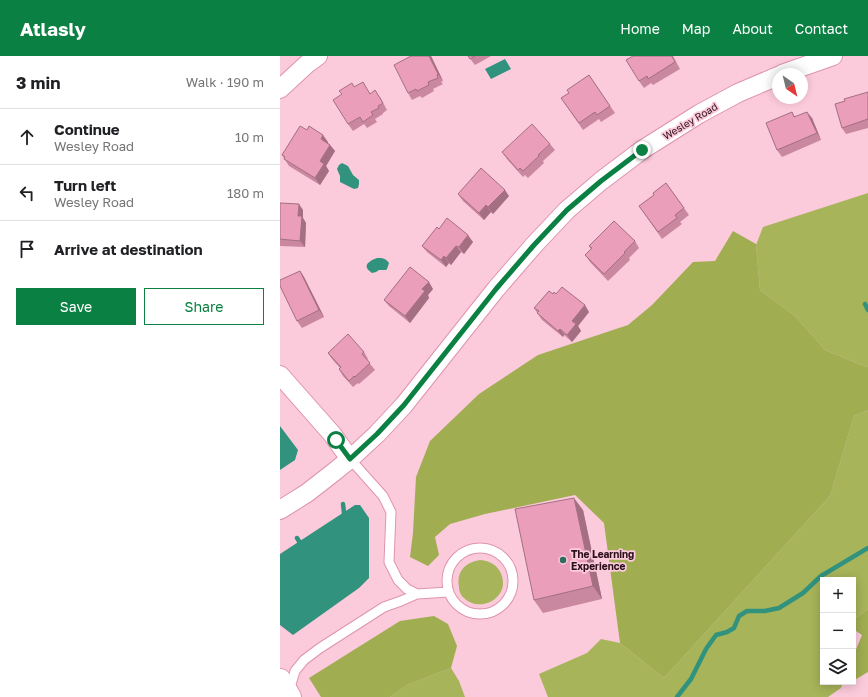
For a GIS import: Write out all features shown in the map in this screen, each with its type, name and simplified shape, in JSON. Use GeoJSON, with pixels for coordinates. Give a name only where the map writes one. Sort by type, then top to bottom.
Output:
{"type":"FeatureCollection","features":[{"type":"Feature","properties":{"kind":"street"},"geometry":{"type":"LineString","coordinates":[[280,89],[318,56]]}},
{"type":"Feature","properties":{"kind":"street"},"geometry":{"type":"LineString","coordinates":[[799,68],[833,56]]}},
{"type":"Feature","properties":{"kind":"street","name":"Wesley Road"},"geometry":{"type":"LineString","coordinates":[[280,510],[307,493],[350,459],[377,434],[404,405],[496,289],[567,210],[601,181],[642,150],[699,114],[738,93],[772,79]]}},
{"type":"Feature","properties":{"kind":"street"},"geometry":{"type":"LineString","coordinates":[[280,375],[332,434],[350,459]]}},
{"type":"Feature","properties":{"kind":"lane"},"geometry":{"type":"LineString","coordinates":[[350,459],[384,496],[391,512],[389,562],[398,580],[407,589],[417,594]]}},
{"type":"Feature","properties":{"kind":"lane"},"geometry":{"type":"LineString","coordinates":[[477,548],[488,549],[498,553],[506,561],[512,571],[513,582],[511,593],[506,603],[497,610],[487,614],[476,615],[466,612],[458,607],[451,599],[448,592],[446,577],[450,566],[456,558],[466,551],[477,548]]}},
{"type":"Feature","properties":{"kind":"lane"},"geometry":{"type":"LineString","coordinates":[[286,690],[294,671],[304,660],[384,607],[417,594],[448,592]]}},
{"type":"Feature","properties":{"kind":"shaded area"},"geometry":{"type":"Polygon","coordinates":[[[505,59],[511,69],[491,79],[485,69],[505,59]]]}},
{"type":"Feature","properties":{"kind":"shaded area"},"geometry":{"type":"Polygon","coordinates":[[[342,163],[348,166],[353,175],[359,180],[358,188],[354,189],[340,182],[340,176],[337,169],[342,163]]]}},
{"type":"Feature","properties":{"kind":"shaded area"},"geometry":{"type":"Polygon","coordinates":[[[868,193],[868,367],[825,350],[795,316],[760,290],[756,245],[763,227],[868,193]]]}},
{"type":"Feature","properties":{"kind":"shaded area"},"geometry":{"type":"Polygon","coordinates":[[[733,231],[756,244],[760,290],[795,316],[825,350],[868,367],[868,410],[854,416],[830,496],[664,678],[620,643],[604,523],[575,495],[485,514],[450,524],[435,537],[439,555],[428,566],[410,557],[416,477],[430,441],[479,394],[538,355],[628,325],[652,305],[693,262],[715,261],[733,231]]]}},
{"type":"Feature","properties":{"kind":"shaded area"},"geometry":{"type":"Polygon","coordinates":[[[377,258],[388,261],[389,263],[387,269],[372,273],[367,268],[367,264],[377,258]]]}},
{"type":"Feature","properties":{"kind":"shaded area"},"geometry":{"type":"Polygon","coordinates":[[[868,410],[868,609],[856,618],[856,577],[820,577],[820,685],[842,685],[841,688],[828,697],[548,697],[539,674],[587,653],[601,639],[620,643],[664,678],[830,496],[854,416],[868,410]]]}},
{"type":"Feature","properties":{"kind":"shaded area"},"geometry":{"type":"Polygon","coordinates":[[[280,426],[298,450],[295,460],[280,470],[280,426]]]}},
{"type":"Feature","properties":{"kind":"shaded area"},"geometry":{"type":"Polygon","coordinates":[[[355,505],[360,505],[369,518],[369,578],[359,588],[293,635],[280,625],[280,554],[355,505]]]}},
{"type":"Feature","properties":{"kind":"shaded area"},"geometry":{"type":"Polygon","coordinates":[[[480,560],[489,562],[498,568],[501,573],[503,583],[497,597],[485,604],[472,603],[463,597],[460,592],[458,582],[460,572],[466,565],[480,560]]]}},
{"type":"Feature","properties":{"kind":"shaded area"},"geometry":{"type":"Polygon","coordinates":[[[868,609],[868,672],[856,679],[856,650],[862,635],[856,631],[856,618],[868,609]]]}},
{"type":"Feature","properties":{"kind":"shaded area"},"geometry":{"type":"Polygon","coordinates":[[[434,616],[448,624],[457,646],[451,668],[407,685],[390,697],[321,697],[309,678],[400,621],[434,616]]]}},
{"type":"Feature","properties":{"kind":"shaded area"},"geometry":{"type":"Polygon","coordinates":[[[451,668],[459,681],[465,697],[390,697],[407,685],[451,668]]]}},
{"type":"Feature","properties":{"kind":"building"},"geometry":{"type":"Polygon","coordinates":[[[411,56],[429,56],[438,74],[438,78],[428,82],[429,85],[417,91],[416,89],[408,93],[394,65],[411,56]]]}},
{"type":"Feature","properties":{"kind":"building"},"geometry":{"type":"Polygon","coordinates":[[[468,56],[475,56],[470,59],[468,56]]]}},
{"type":"Feature","properties":{"kind":"building"},"geometry":{"type":"Polygon","coordinates":[[[633,56],[672,56],[675,62],[648,79],[647,76],[639,81],[626,60],[633,56]]]}},
{"type":"Feature","properties":{"kind":"building"},"geometry":{"type":"Polygon","coordinates":[[[589,75],[610,106],[597,115],[595,112],[579,123],[561,98],[569,93],[567,90],[589,75]]]}},
{"type":"Feature","properties":{"kind":"building"},"geometry":{"type":"Polygon","coordinates":[[[363,82],[370,94],[375,90],[383,103],[378,106],[379,108],[371,112],[373,115],[363,122],[360,117],[348,124],[333,100],[342,94],[339,91],[352,83],[354,87],[363,82]]]}},
{"type":"Feature","properties":{"kind":"building"},"geometry":{"type":"Polygon","coordinates":[[[868,92],[868,119],[842,128],[835,104],[845,101],[844,99],[868,92]]]}},
{"type":"Feature","properties":{"kind":"building"},"geometry":{"type":"Polygon","coordinates":[[[792,112],[794,117],[807,112],[817,133],[777,150],[766,123],[792,112]]]}},
{"type":"Feature","properties":{"kind":"building"},"geometry":{"type":"Polygon","coordinates":[[[532,124],[550,144],[523,171],[520,168],[518,170],[502,152],[532,124]]]}},
{"type":"Feature","properties":{"kind":"building"},"geometry":{"type":"Polygon","coordinates":[[[300,126],[307,130],[309,126],[323,135],[321,139],[330,145],[320,161],[324,164],[315,178],[284,159],[285,157],[282,155],[300,126]]]}},
{"type":"Feature","properties":{"kind":"building"},"geometry":{"type":"Polygon","coordinates":[[[481,168],[505,190],[488,207],[486,205],[479,213],[458,194],[481,168]]]}},
{"type":"Feature","properties":{"kind":"building"},"geometry":{"type":"Polygon","coordinates":[[[666,183],[684,208],[675,215],[677,218],[658,232],[639,206],[654,195],[653,193],[666,183]]]}},
{"type":"Feature","properties":{"kind":"building"},"geometry":{"type":"Polygon","coordinates":[[[280,203],[299,204],[298,216],[302,216],[300,241],[280,239],[280,203]]]}},
{"type":"Feature","properties":{"kind":"building"},"geometry":{"type":"Polygon","coordinates":[[[447,218],[468,235],[459,247],[456,246],[446,258],[444,256],[441,260],[422,246],[437,227],[439,229],[447,218]]]}},
{"type":"Feature","properties":{"kind":"building"},"geometry":{"type":"Polygon","coordinates":[[[614,221],[635,241],[604,274],[585,255],[592,248],[589,246],[614,221]]]}},
{"type":"Feature","properties":{"kind":"building"},"geometry":{"type":"Polygon","coordinates":[[[410,267],[429,282],[422,289],[425,291],[405,316],[384,300],[410,267]]]}},
{"type":"Feature","properties":{"kind":"building"},"geometry":{"type":"Polygon","coordinates":[[[300,271],[319,310],[297,321],[280,286],[280,280],[300,271]]]}},
{"type":"Feature","properties":{"kind":"building"},"geometry":{"type":"Polygon","coordinates":[[[562,287],[585,305],[572,321],[576,324],[567,335],[560,329],[558,331],[537,313],[539,311],[534,308],[549,291],[556,294],[562,287]]]}},
{"type":"Feature","properties":{"kind":"building"},"geometry":{"type":"Polygon","coordinates":[[[348,334],[364,352],[362,354],[370,363],[349,381],[339,369],[341,367],[328,353],[348,334]]]}},
{"type":"Feature","properties":{"kind":"building","name":"The Learning Experience"},"geometry":{"type":"Polygon","coordinates":[[[574,498],[593,586],[534,600],[515,509],[574,498]]]}},
{"type":"Feature","properties":{"kind":"waterway"},"geometry":{"type":"LineString","coordinates":[[865,304],[868,310]]}},
{"type":"Feature","properties":{"kind":"waterway"},"geometry":{"type":"LineString","coordinates":[[343,504],[344,516]]}},
{"type":"Feature","properties":{"kind":"waterway"},"geometry":{"type":"LineString","coordinates":[[297,538],[302,546]]}},
{"type":"Feature","properties":{"kind":"waterway"},"geometry":{"type":"LineString","coordinates":[[677,697],[691,679],[706,649],[716,635],[734,628],[739,616],[747,611],[765,611],[779,608],[803,593],[821,576],[868,548]]}},
{"type":"Feature","properties":{"kind":"place","name":"The Learning Experience"},"geometry":{"type":"Point","coordinates":[563,560]}},
{"type":"Feature","properties":{"kind":"route"},"geometry":{"type":"LineString","coordinates":[[336,440],[350,459],[377,434],[404,405],[496,289],[534,245],[567,210],[601,181],[642,150]]}}]}
